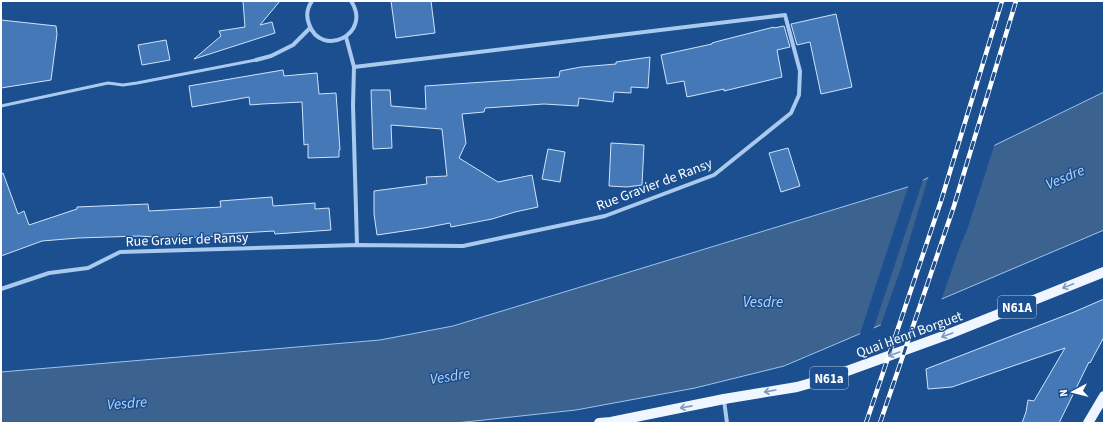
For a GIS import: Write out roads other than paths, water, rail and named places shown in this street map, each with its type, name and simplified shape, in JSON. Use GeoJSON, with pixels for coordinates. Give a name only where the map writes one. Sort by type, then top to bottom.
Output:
{"type":"FeatureCollection","features":[{"type":"Feature","properties":{"kind":"main road","name":"Quai Henri Borguet"},"geometry":{"type":"LineString","coordinates":[[599,423],[612,422],[724,399],[797,387],[825,379],[950,334],[1104,272]]}},
{"type":"Feature","properties":{"kind":"main road"},"geometry":{"type":"LineString","coordinates":[[1088,423],[1104,396]]}},
{"type":"Feature","properties":{"kind":"street"},"geometry":{"type":"LineString","coordinates":[[312,1],[307,13],[307,20],[310,28],[315,35],[322,39],[331,41],[346,37],[356,23],[357,15],[355,6],[351,1]]}},
{"type":"Feature","properties":{"kind":"street","name":"Rue Gravier de Ransy"},"geometry":{"type":"LineString","coordinates":[[1,289],[49,273],[88,268],[120,252],[357,245],[463,246],[605,216],[714,175],[791,113],[798,95],[800,71],[785,15],[354,67]]}},
{"type":"Feature","properties":{"kind":"street"},"geometry":{"type":"LineString","coordinates":[[256,60],[270,56],[293,45],[310,28]]}},
{"type":"Feature","properties":{"kind":"street"},"geometry":{"type":"LineString","coordinates":[[346,37],[354,67],[353,105],[357,245]]}},
{"type":"Feature","properties":{"kind":"street"},"geometry":{"type":"LineString","coordinates":[[724,399],[727,423]]}},
{"type":"Feature","properties":{"kind":"lane"},"geometry":{"type":"LineString","coordinates":[[1,106],[108,83],[123,85],[138,83],[256,60]]}},
{"type":"Feature","properties":{"kind":"water","name":"Vesdre"},"geometry":{"type":"Polygon","coordinates":[[[1104,92],[1104,230],[784,366],[695,388],[576,410],[456,423],[1,423],[1,372],[380,340],[453,326],[911,186],[1104,92]]]}},
{"type":"Feature","properties":{"kind":"railway"},"geometry":{"type":"LineString","coordinates":[[866,423],[941,201],[1002,1]]}},
{"type":"Feature","properties":{"kind":"railway"},"geometry":{"type":"LineString","coordinates":[[880,423],[954,206],[1016,1]]}}]}
